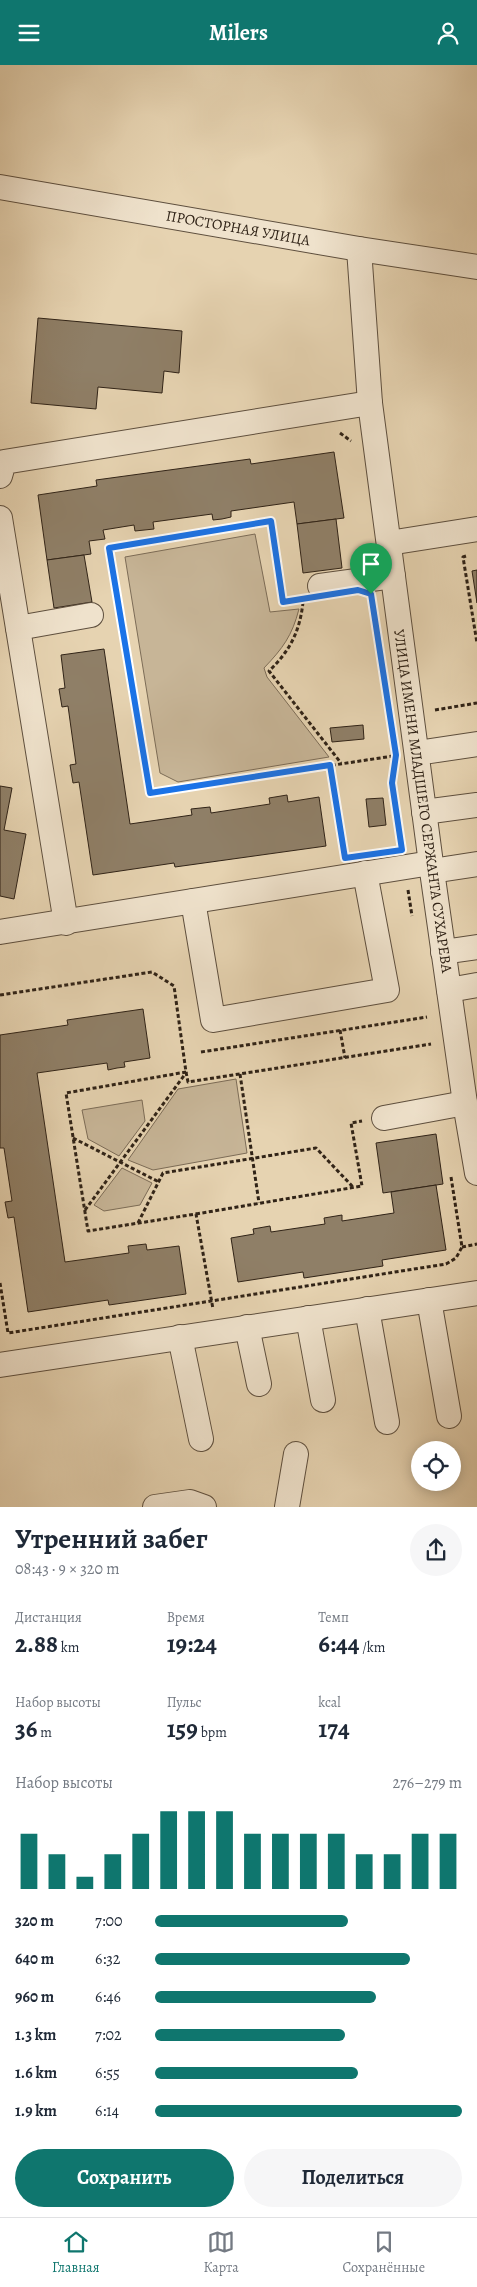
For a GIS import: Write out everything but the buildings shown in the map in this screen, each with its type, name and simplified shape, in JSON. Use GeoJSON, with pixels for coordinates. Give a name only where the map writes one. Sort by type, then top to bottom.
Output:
{"type":"FeatureCollection","features":[{"type":"Feature","properties":{"kind":"street","name":"ПРОСТОРНАЯ УЛИЦА"},"geometry":{"type":"LineString","coordinates":[[0,187],[359,249],[477,267]]}},
{"type":"Feature","properties":{"kind":"street","name":"УЛИЦА ИМЕНИ МЛАДШЕГО СЕРЖАНТА СУХАРЕВА"},"geometry":{"type":"LineString","coordinates":[[359,249],[370,403],[431,867],[477,1173]]}},
{"type":"Feature","properties":{"kind":"street"},"geometry":{"type":"LineString","coordinates":[[0,476],[4,462],[370,403]]}},
{"type":"Feature","properties":{"kind":"street"},"geometry":{"type":"LineString","coordinates":[[0,518],[66,923]]}},
{"type":"Feature","properties":{"kind":"street"},"geometry":{"type":"LineString","coordinates":[[389,543],[477,529]]}},
{"type":"Feature","properties":{"kind":"street"},"geometry":{"type":"LineString","coordinates":[[320,586],[393,576]]}},
{"type":"Feature","properties":{"kind":"street"},"geometry":{"type":"LineString","coordinates":[[18,628],[91,615]]}},
{"type":"Feature","properties":{"kind":"street"},"geometry":{"type":"LineString","coordinates":[[416,753],[477,744]]}},
{"type":"Feature","properties":{"kind":"street"},"geometry":{"type":"LineString","coordinates":[[424,812],[477,805]]}},
{"type":"Feature","properties":{"kind":"street"},"geometry":{"type":"LineString","coordinates":[[0,932],[66,923],[404,867],[477,864]]}},
{"type":"Feature","properties":{"kind":"street"},"geometry":{"type":"LineString","coordinates":[[192,901],[213,1020],[387,990],[364,873]]}},
{"type":"Feature","properties":{"kind":"street"},"geometry":{"type":"LineString","coordinates":[[443,952],[477,947]]}},
{"type":"Feature","properties":{"kind":"street"},"geometry":{"type":"LineString","coordinates":[[449,990],[477,985]]}},
{"type":"Feature","properties":{"kind":"street"},"geometry":{"type":"LineString","coordinates":[[384,1118],[465,1103]]}},
{"type":"Feature","properties":{"kind":"street"},"geometry":{"type":"LineString","coordinates":[[0,1365],[477,1293]]}},
{"type":"Feature","properties":{"kind":"street"},"geometry":{"type":"LineString","coordinates":[[429,1300],[449,1416]]}},
{"type":"Feature","properties":{"kind":"street"},"geometry":{"type":"LineString","coordinates":[[367,1309],[387,1422]]}},
{"type":"Feature","properties":{"kind":"street"},"geometry":{"type":"LineString","coordinates":[[308,1318],[323,1400]]}},
{"type":"Feature","properties":{"kind":"street"},"geometry":{"type":"LineString","coordinates":[[247,1327],[258,1384]]}},
{"type":"Feature","properties":{"kind":"street"},"geometry":{"type":"LineString","coordinates":[[180,1337],[201,1439]]}},
{"type":"Feature","properties":{"kind":"street"},"geometry":{"type":"LineString","coordinates":[[287,1507],[296,1454]]}},
{"type":"Feature","properties":{"kind":"street"},"geometry":{"type":"LineString","coordinates":[[155,1507],[190,1502],[204,1507]]}},
{"type":"Feature","properties":{"kind":"path"},"geometry":{"type":"LineString","coordinates":[[338,431],[351,441],[353,451]]}},
{"type":"Feature","properties":{"kind":"path"},"geometry":{"type":"LineString","coordinates":[[341,764],[269,671],[283,657],[294,639],[301,621],[303,599],[283,602],[271,521],[109,548],[150,793],[341,764],[396,755],[392,783],[413,923]]}},
{"type":"Feature","properties":{"kind":"path"},"geometry":{"type":"LineString","coordinates":[[470,556],[463,557],[477,643]]}},
{"type":"Feature","properties":{"kind":"path"},"geometry":{"type":"LineString","coordinates":[[112,625],[121,624]]}},
{"type":"Feature","properties":{"kind":"path"},"geometry":{"type":"LineString","coordinates":[[330,765],[345,858]]}},
{"type":"Feature","properties":{"kind":"path"},"geometry":{"type":"LineString","coordinates":[[0,995],[152,972],[174,986],[188,1082],[431,1044]]}},
{"type":"Feature","properties":{"kind":"path"},"geometry":{"type":"LineString","coordinates":[[425,1008],[428,1026]]}},
{"type":"Feature","properties":{"kind":"path"},"geometry":{"type":"LineString","coordinates":[[201,1052],[427,1017]]}},
{"type":"Feature","properties":{"kind":"path"},"geometry":{"type":"LineString","coordinates":[[340,1030],[345,1058]]}},
{"type":"Feature","properties":{"kind":"path"},"geometry":{"type":"LineString","coordinates":[[430,1035],[433,1053]]}},
{"type":"Feature","properties":{"kind":"path"},"geometry":{"type":"LineString","coordinates":[[186,1072],[66,1093],[88,1231],[362,1186],[351,1123],[384,1118]]}},
{"type":"Feature","properties":{"kind":"path"},"geometry":{"type":"LineString","coordinates":[[85,1211],[186,1072]]}},
{"type":"Feature","properties":{"kind":"path"},"geometry":{"type":"LineString","coordinates":[[240,1074],[259,1203]]}},
{"type":"Feature","properties":{"kind":"path"},"geometry":{"type":"LineString","coordinates":[[73,1138],[159,1182]]}},
{"type":"Feature","properties":{"kind":"path"},"geometry":{"type":"LineString","coordinates":[[138,1223],[163,1173],[316,1148],[354,1187]]}},
{"type":"Feature","properties":{"kind":"path"},"geometry":{"type":"LineString","coordinates":[[0,1283],[8,1333],[446,1264],[456,1258],[462,1247],[450,1173]]}},
{"type":"Feature","properties":{"kind":"path"},"geometry":{"type":"LineString","coordinates":[[196,1214],[211,1301]]}},
{"type":"Feature","properties":{"kind":"path"},"geometry":{"type":"LineString","coordinates":[[462,1247],[477,1244]]}},
{"type":"Feature","properties":{"kind":"shaded area"},"geometry":{"type":"Polygon","coordinates":[[[255,534],[270,612],[299,609],[286,641],[264,668],[267,677],[329,757],[178,782],[160,773],[125,557],[255,534]]]}},
{"type":"Feature","properties":{"kind":"shaded area"},"geometry":{"type":"Polygon","coordinates":[[[236,1079],[247,1153],[153,1170],[128,1160],[178,1089],[236,1079]]]}},
{"type":"Feature","properties":{"kind":"shaded area"},"geometry":{"type":"Polygon","coordinates":[[[142,1100],[145,1121],[119,1156],[88,1139],[82,1110],[142,1100]]]}},
{"type":"Feature","properties":{"kind":"shaded area"},"geometry":{"type":"Polygon","coordinates":[[[122,1168],[152,1183],[140,1205],[104,1211],[94,1205],[122,1168]]]}},
{"type":"Feature","properties":{"kind":"route"},"geometry":{"type":"LineString","coordinates":[[271,521],[283,602],[358,590],[371,594],[396,755],[392,783],[402,850],[345,858],[330,765],[150,793],[109,548],[271,521]]}}]}
